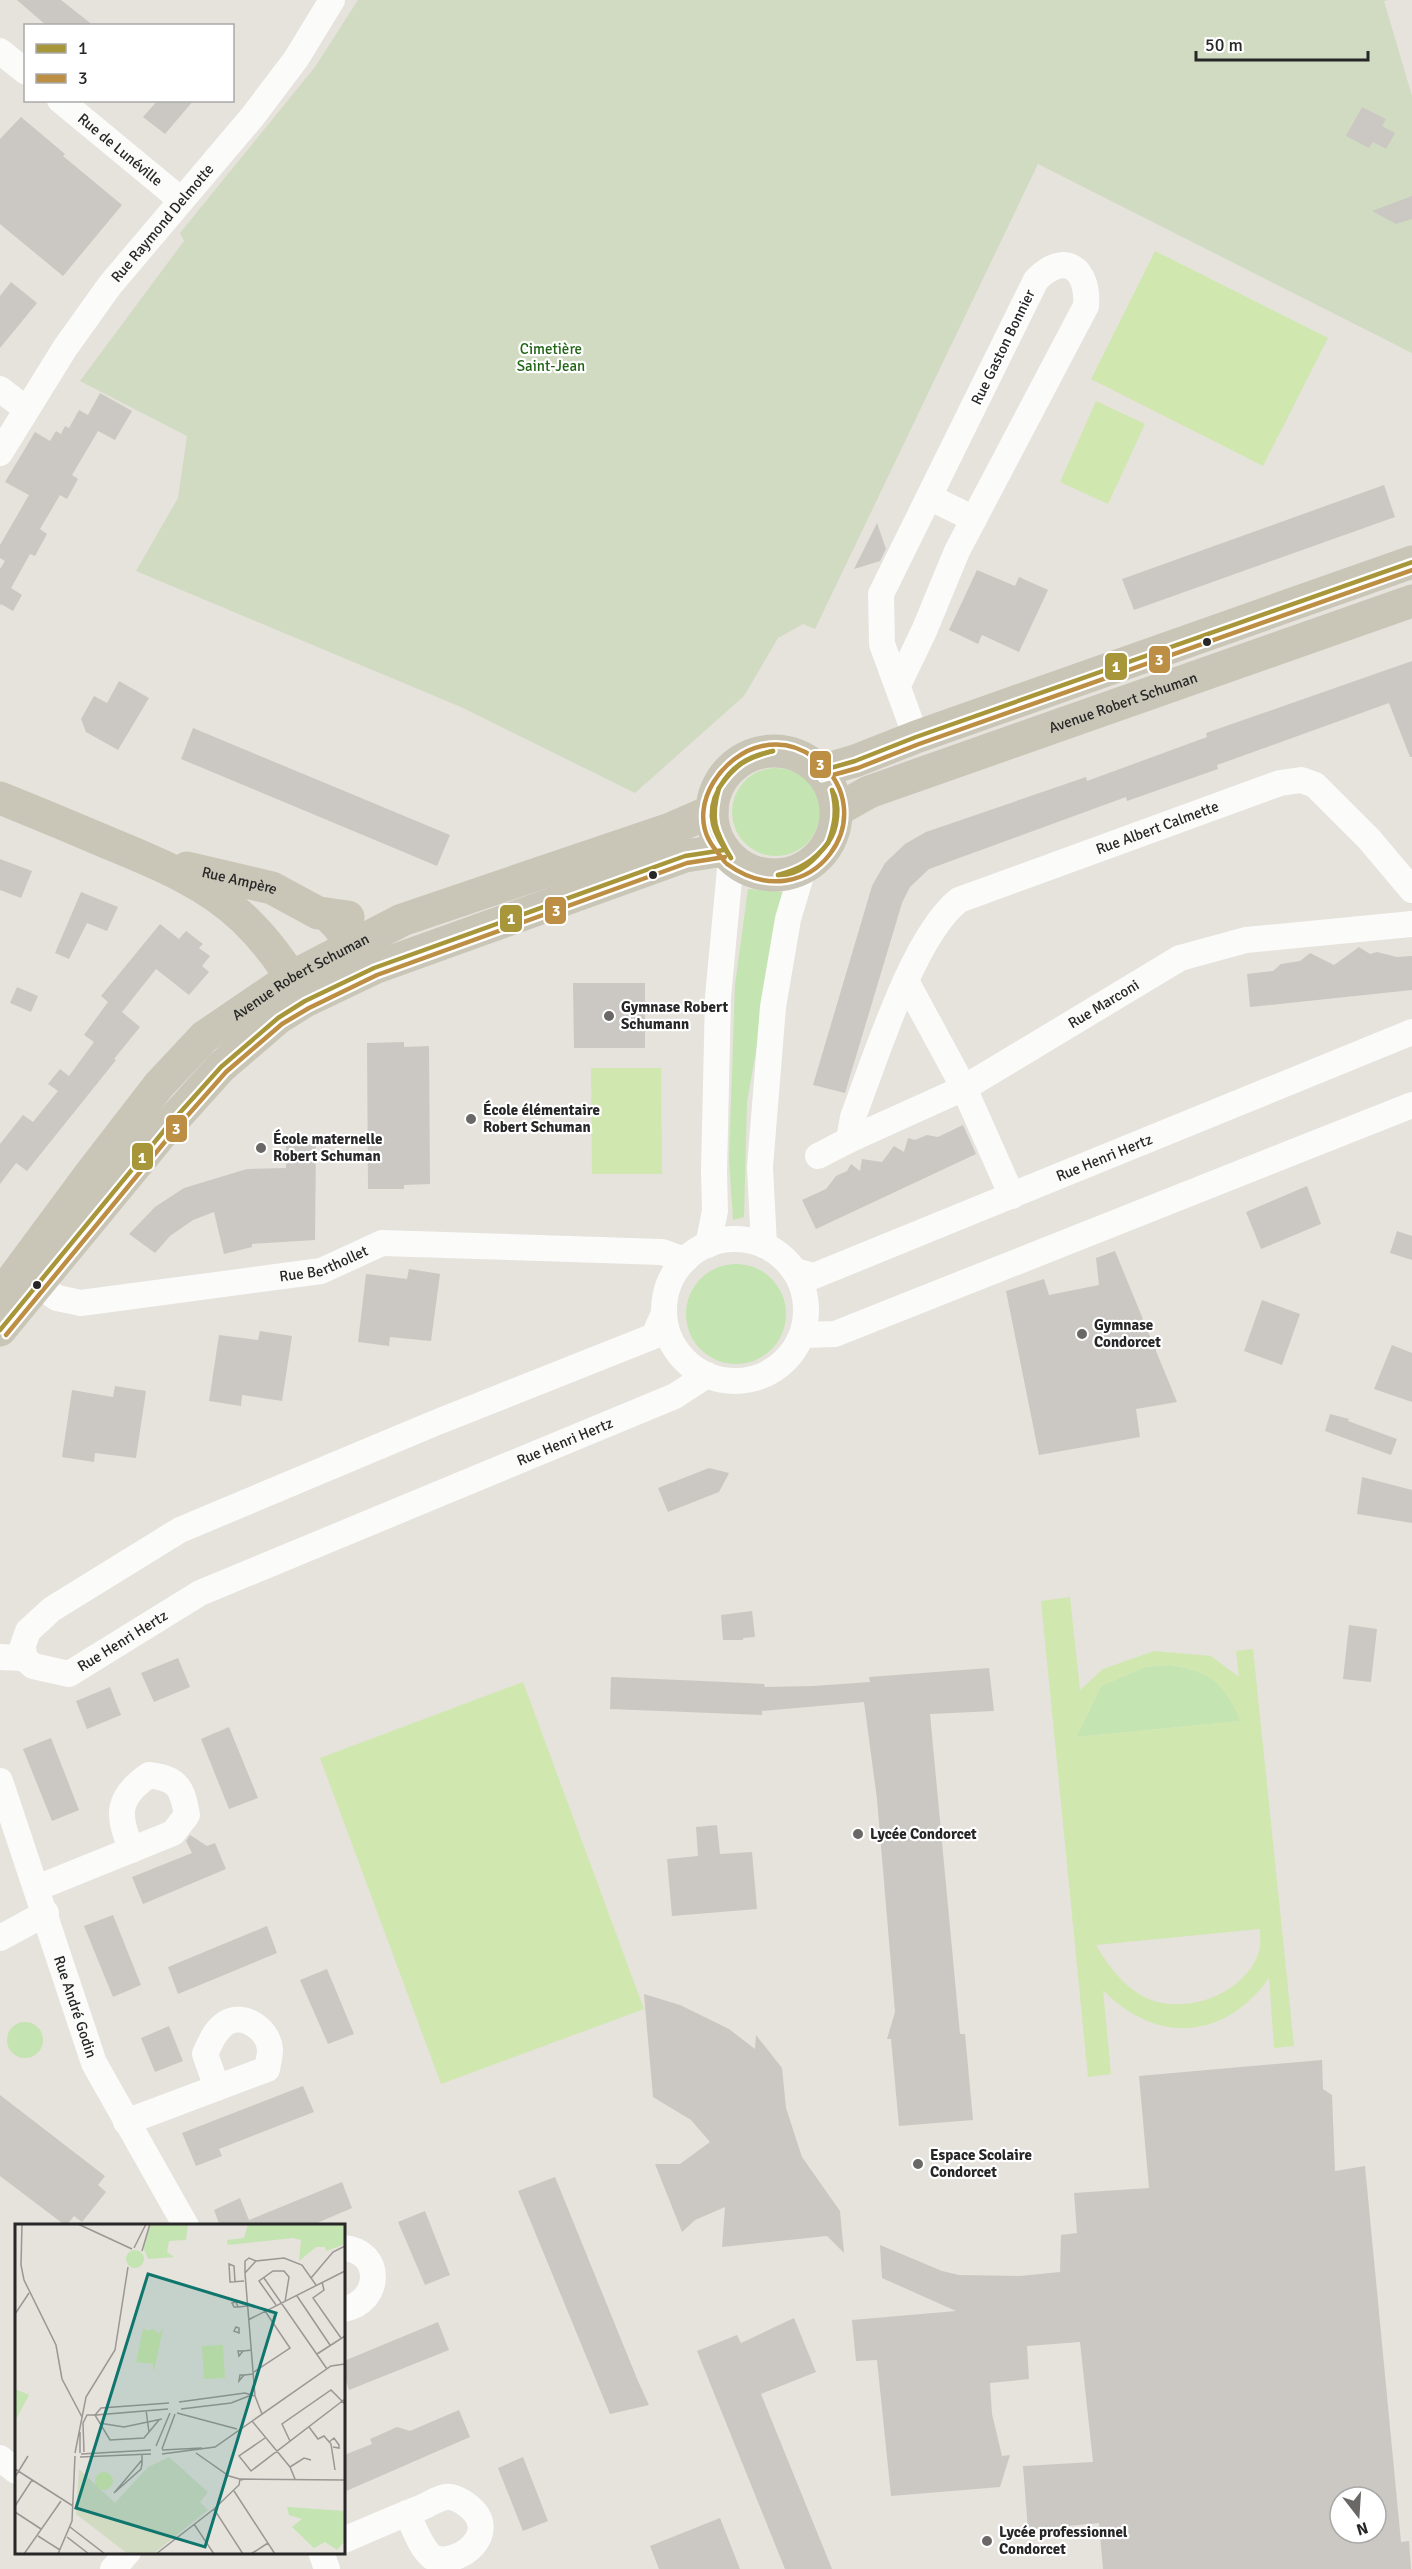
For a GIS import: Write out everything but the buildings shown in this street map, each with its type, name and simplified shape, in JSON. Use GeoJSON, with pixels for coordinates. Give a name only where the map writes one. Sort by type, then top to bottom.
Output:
{"type":"FeatureCollection","features":[{"type":"Feature","properties":{"kind":"main road"},"geometry":{"type":"LineString","coordinates":[[820,771],[855,761],[916,737],[1412,562]]}},
{"type":"Feature","properties":{"kind":"main road","name":"Avenue Robert Schuman"},"geometry":{"type":"LineString","coordinates":[[837,810],[869,792],[1412,601]]}},
{"type":"Feature","properties":{"kind":"main road"},"geometry":{"type":"LineString","coordinates":[[772,751],[790,753],[806,759],[820,771],[829,782],[835,795],[837,810],[835,828],[829,844],[818,859],[803,869],[784,875],[765,875],[747,869],[728,854],[716,835],[712,811],[717,789],[726,774],[739,762],[755,754],[772,751]]}},
{"type":"Feature","properties":{"kind":"main road","name":"Rue Ampère"},"geometry":{"type":"LineString","coordinates":[[0,798],[147,858],[207,890],[244,919],[298,989]]}},
{"type":"Feature","properties":{"kind":"main road","name":"Avenue Robert Schuman"},"geometry":{"type":"LineString","coordinates":[[0,1330],[220,1067],[256,1035],[298,989],[350,946],[402,920],[673,828],[712,811]]}},
{"type":"Feature","properties":{"kind":"main road","name":"Avenue Robert Schuman"},"geometry":{"type":"LineString","coordinates":[[0,1296],[159,1085],[204,1037],[222,1026],[298,989],[374,968],[685,856],[728,854]]}},
{"type":"Feature","properties":{"kind":"main road","name":"Rue Ampère"},"geometry":{"type":"LineString","coordinates":[[147,858],[272,888],[318,913],[402,920]]}},
{"type":"Feature","properties":{"kind":"main road","name":"Rue Ampère"},"geometry":{"type":"LineString","coordinates":[[326,914],[338,925],[350,946]]}},
{"type":"Feature","properties":{"kind":"main road"},"geometry":{"type":"LineString","coordinates":[[222,1026],[235,1005],[248,993],[257,966],[252,941],[244,919]]}},
{"type":"Feature","properties":{"kind":"street","name":"Rue Raymond Delmotte"},"geometry":{"type":"LineString","coordinates":[[0,453],[64,348],[110,285],[253,116],[289,69],[332,0]]}},
{"type":"Feature","properties":{"kind":"street"},"geometry":{"type":"LineString","coordinates":[[0,51],[24,70]]}},
{"type":"Feature","properties":{"kind":"street","name":"Rue de Lunéville"},"geometry":{"type":"LineString","coordinates":[[62,102],[181,200]]}},
{"type":"Feature","properties":{"kind":"street","name":"Rue Gaston Bonnier"},"geometry":{"type":"LineString","coordinates":[[898,685],[924,631],[957,551],[1086,306],[1088,289],[1083,277],[1072,267],[1061,264],[1046,269],[1036,280],[881,594],[882,644],[916,737]]}},
{"type":"Feature","properties":{"kind":"street"},"geometry":{"type":"LineString","coordinates":[[0,389],[26,409]]}},
{"type":"Feature","properties":{"kind":"street"},"geometry":{"type":"LineString","coordinates":[[929,497],[974,519]]}},
{"type":"Feature","properties":{"kind":"street","name":"Rue Albert Calmette"},"geometry":{"type":"LineString","coordinates":[[849,1140],[853,1117],[906,981],[940,919],[959,900],[1280,783],[1300,780],[1315,785],[1369,839],[1412,890]]}},
{"type":"Feature","properties":{"kind":"street"},"geometry":{"type":"LineString","coordinates":[[708,1245],[715,1211],[718,997],[728,854]]}},
{"type":"Feature","properties":{"kind":"street"},"geometry":{"type":"LineString","coordinates":[[764,1245],[760,1167],[773,1007],[788,919],[803,869]]}},
{"type":"Feature","properties":{"kind":"street","name":"Rue Marconi"},"geometry":{"type":"LineString","coordinates":[[818,1156],[964,1088],[1180,958],[1246,940],[1412,924]]}},
{"type":"Feature","properties":{"kind":"street"},"geometry":{"type":"LineString","coordinates":[[906,981],[964,1088],[1012,1196]]}},
{"type":"Feature","properties":{"kind":"street","name":"Rue Henri Hertz"},"geometry":{"type":"LineString","coordinates":[[795,1271],[814,1276],[1412,1032]]}},
{"type":"Feature","properties":{"kind":"street"},"geometry":{"type":"LineString","coordinates":[[802,1335],[835,1334],[1412,1105]]}},
{"type":"Feature","properties":{"kind":"street"},"geometry":{"type":"LineString","coordinates":[[736,1239],[764,1245],[781,1256],[795,1271],[804,1292],[806,1313],[802,1335],[789,1356],[770,1372],[739,1381],[722,1380],[707,1375],[690,1365],[676,1350],[668,1332],[664,1313],[666,1294],[673,1276],[685,1260],[708,1245],[736,1239]]}},
{"type":"Feature","properties":{"kind":"street","name":"Rue Berthollet"},"geometry":{"type":"LineString","coordinates":[[38,1286],[57,1298],[81,1303],[321,1271],[382,1243],[662,1252],[685,1260]]}},
{"type":"Feature","properties":{"kind":"street","name":"Rue Henri Hertz"},"geometry":{"type":"LineString","coordinates":[[664,1313],[654,1336],[413,1432],[180,1530],[52,1609],[28,1631],[23,1645],[12,1657],[33,1666],[69,1674],[200,1593],[675,1396],[707,1375]]}},
{"type":"Feature","properties":{"kind":"street","name":"Rue André Godin"},"geometry":{"type":"LineString","coordinates":[[0,1781],[46,1913],[94,2063],[185,2224]]}},
{"type":"Feature","properties":{"kind":"street"},"geometry":{"type":"LineString","coordinates":[[37,1888],[132,1850]]}},
{"type":"Feature","properties":{"kind":"street"},"geometry":{"type":"LineString","coordinates":[[0,1938],[46,1913]]}},
{"type":"Feature","properties":{"kind":"street"},"geometry":{"type":"LineString","coordinates":[[126,2122],[217,2088]]}},
{"type":"Feature","properties":{"kind":"street"},"geometry":{"type":"LineString","coordinates":[[345,2248],[357,2251],[365,2257],[373,2276],[368,2295],[361,2302],[345,2309]]}},
{"type":"Feature","properties":{"kind":"street"},"geometry":{"type":"LineString","coordinates":[[0,2458],[15,2470]]}},
{"type":"Feature","properties":{"kind":"street"},"geometry":{"type":"LineString","coordinates":[[345,2540],[407,2513]]}},
{"type":"Feature","properties":{"kind":"street"},"geometry":{"type":"LineString","coordinates":[[321,2554],[327,2569]]}},
{"type":"Feature","properties":{"kind":"green space","name":"Cimetière Saint-Jean"},"geometry":{"type":"Polygon","coordinates":[[[358,0],[1389,0],[1384,1],[1412,96],[1412,353],[1038,164],[815,629],[803,624],[778,638],[744,696],[635,793],[461,707],[136,571],[178,498],[187,436],[80,381],[184,241],[180,233],[315,67],[358,0]]]}},
{"type":"Feature","properties":{"kind":"green space"},"geometry":{"type":"Polygon","coordinates":[[[1155,251],[1328,338],[1263,466],[1091,379],[1155,251]]]}},
{"type":"Feature","properties":{"kind":"green space"},"geometry":{"type":"Polygon","coordinates":[[[1096,401],[1145,424],[1108,504],[1060,482],[1096,401]]]}},
{"type":"Feature","properties":{"kind":"green space"},"geometry":{"type":"Polygon","coordinates":[[[776,768],[793,771],[807,781],[817,795],[820,812],[817,829],[807,843],[793,853],[776,856],[759,853],[745,843],[735,829],[732,812],[735,795],[745,781],[759,771],[776,768]]]}},
{"type":"Feature","properties":{"kind":"green space"},"geometry":{"type":"Polygon","coordinates":[[[748,889],[784,892],[747,1102],[744,1217],[733,1220],[729,1159],[735,985],[748,889]]]}},
{"type":"Feature","properties":{"kind":"green space"},"geometry":{"type":"Polygon","coordinates":[[[591,1068],[661,1068],[662,1174],[592,1174],[591,1068]]]}},
{"type":"Feature","properties":{"kind":"green space"},"geometry":{"type":"Polygon","coordinates":[[[736,1264],[764,1272],[778,1286],[786,1314],[778,1342],[764,1356],[736,1364],[708,1356],[694,1342],[686,1314],[694,1286],[708,1272],[736,1264]]]}},
{"type":"Feature","properties":{"kind":"green space"},"geometry":{"type":"Polygon","coordinates":[[[1070,1597],[1080,1690],[1103,1669],[1154,1651],[1211,1656],[1239,1677],[1236,1651],[1253,1649],[1294,2046],[1274,2048],[1269,1978],[1251,1999],[1232,2014],[1211,2024],[1189,2028],[1167,2027],[1145,2020],[1124,2008],[1103,1990],[1111,2074],[1088,2077],[1041,1601],[1070,1597]],[[1170,1665],[1145,1667],[1101,1686],[1076,1737],[1240,1721],[1229,1697],[1214,1681],[1195,1671],[1170,1665]],[[1260,1929],[1096,1945],[1126,1984],[1142,1996],[1166,2004],[1182,2004],[1214,1997],[1242,1979],[1259,1952],[1260,1929]]]}},
{"type":"Feature","properties":{"kind":"green space"},"geometry":{"type":"Polygon","coordinates":[[[1170,1665],[1196,1671],[1214,1681],[1222,1688],[1241,1721],[1076,1737],[1101,1686],[1145,1667],[1170,1665]]]}},
{"type":"Feature","properties":{"kind":"green space"},"geometry":{"type":"Polygon","coordinates":[[[523,1682],[644,2009],[441,2084],[320,1758],[523,1682]]]}},
{"type":"Feature","properties":{"kind":"green space"},"geometry":{"type":"Polygon","coordinates":[[[25,2022],[38,2027],[43,2040],[38,2053],[25,2058],[12,2053],[7,2040],[12,2027],[25,2022]]]}},
{"type":"Feature","properties":{"kind":"transit line","name":"1"},"geometry":{"type":"LineString","coordinates":[[820,771],[855,761],[916,737],[1412,562]]}},
{"type":"Feature","properties":{"kind":"transit line","name":"3"},"geometry":{"type":"LineString","coordinates":[[822,778],[858,768],[919,744],[1412,570]]}},
{"type":"Feature","properties":{"kind":"transit line","name":"3"},"geometry":{"type":"LineString","coordinates":[[725,862],[709,840],[704,825],[707,796],[723,769],[748,751],[776,744],[801,750],[813,757],[835,780],[844,806],[842,831],[830,854],[811,871],[786,880],[758,879],[727,864]]}},
{"type":"Feature","properties":{"kind":"transit line","name":"1"},"geometry":{"type":"LineString","coordinates":[[719,788],[730,773],[742,763],[773,751]]}},
{"type":"Feature","properties":{"kind":"transit line","name":"1"},"geometry":{"type":"LineString","coordinates":[[719,788],[742,764],[755,756],[773,751]]}},
{"type":"Feature","properties":{"kind":"transit line","name":"1"},"geometry":{"type":"LineString","coordinates":[[719,788],[715,808],[716,825],[731,858]]}},
{"type":"Feature","properties":{"kind":"transit line","name":"1"},"geometry":{"type":"LineString","coordinates":[[719,788],[712,807],[713,825],[731,858]]}},
{"type":"Feature","properties":{"kind":"transit line","name":"1"},"geometry":{"type":"LineString","coordinates":[[828,843],[834,817],[832,790]]}},
{"type":"Feature","properties":{"kind":"transit line","name":"1"},"geometry":{"type":"LineString","coordinates":[[828,843],[834,831],[837,816],[837,802],[832,790]]}},
{"type":"Feature","properties":{"kind":"transit line","name":"1"},"geometry":{"type":"LineString","coordinates":[[778,875],[800,870],[813,860],[828,843]]}},
{"type":"Feature","properties":{"kind":"transit line","name":"1"},"geometry":{"type":"LineString","coordinates":[[778,875],[806,864],[828,843]]}},
{"type":"Feature","properties":{"kind":"transit line","name":"1"},"geometry":{"type":"LineString","coordinates":[[0,1330],[167,1127],[221,1067],[278,1018],[305,1001],[374,968],[685,856],[724,850]]}},
{"type":"Feature","properties":{"kind":"transit line","name":"3"},"geometry":{"type":"LineString","coordinates":[[6,1335],[173,1132],[226,1072],[282,1024],[309,1008],[377,975],[687,863],[725,857]]}},
{"type":"Feature","properties":{"kind":"place","name":"Gymnase Robert Schumann"},"geometry":{"type":"Point","coordinates":[609,1016]}},
{"type":"Feature","properties":{"kind":"place","name":"École élémentaire Robert Schuman"},"geometry":{"type":"Point","coordinates":[471,1119]}},
{"type":"Feature","properties":{"kind":"place","name":"École maternelle Robert Schuman"},"geometry":{"type":"Point","coordinates":[261,1148]}},
{"type":"Feature","properties":{"kind":"place","name":"Gymnase Condorcet"},"geometry":{"type":"Point","coordinates":[1082,1334]}},
{"type":"Feature","properties":{"kind":"place","name":"Lycée Condorcet"},"geometry":{"type":"Point","coordinates":[858,1834]}},
{"type":"Feature","properties":{"kind":"place","name":"Espace Scolaire Condorcet"},"geometry":{"type":"Point","coordinates":[918,2164]}},
{"type":"Feature","properties":{"kind":"place","name":"Lycée professionnel Condorcet"},"geometry":{"type":"Point","coordinates":[987,2541]}}]}
